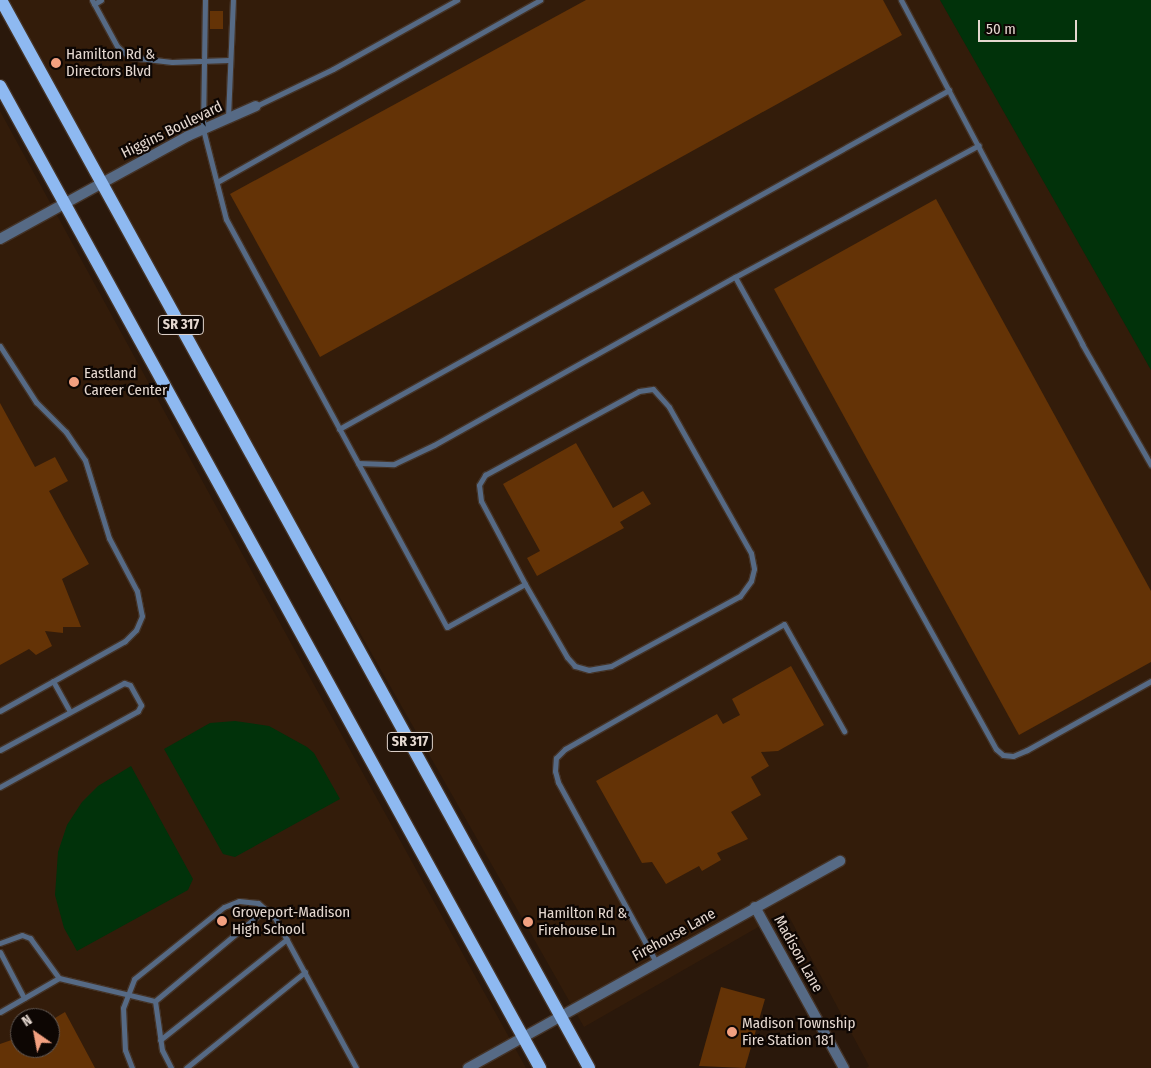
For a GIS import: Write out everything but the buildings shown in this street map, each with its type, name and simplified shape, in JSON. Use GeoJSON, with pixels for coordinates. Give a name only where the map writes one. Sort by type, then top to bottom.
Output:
{"type":"FeatureCollection","features":[{"type":"Feature","properties":{"kind":"main road","name":"SR 317"},"geometry":{"type":"LineString","coordinates":[[2,0],[589,1068]]}},
{"type":"Feature","properties":{"kind":"main road","name":"SR 317"},"geometry":{"type":"LineString","coordinates":[[0,86],[540,1068]]}},
{"type":"Feature","properties":{"kind":"street","name":"Higgins Boulevard"},"geometry":{"type":"LineString","coordinates":[[0,239],[203,130],[256,106]]}},
{"type":"Feature","properties":{"kind":"street","name":"Firehouse Lane"},"geometry":{"type":"LineString","coordinates":[[468,1068],[840,861]]}},
{"type":"Feature","properties":{"kind":"street","name":"Madison Lane"},"geometry":{"type":"LineString","coordinates":[[755,907],[844,1068]]}},
{"type":"Feature","properties":{"kind":"lane"},"geometry":{"type":"LineString","coordinates":[[101,0],[93,2],[117,46],[129,57],[204,61],[229,60]]}},
{"type":"Feature","properties":{"kind":"lane"},"geometry":{"type":"LineString","coordinates":[[205,0],[203,130],[235,241],[448,627],[525,584]]}},
{"type":"Feature","properties":{"kind":"lane"},"geometry":{"type":"LineString","coordinates":[[228,119],[233,0]]}},
{"type":"Feature","properties":{"kind":"lane"},"geometry":{"type":"LineString","coordinates":[[256,106],[333,69],[457,0]]}},
{"type":"Feature","properties":{"kind":"lane"},"geometry":{"type":"LineString","coordinates":[[217,182],[540,0]]}},
{"type":"Feature","properties":{"kind":"lane"},"geometry":{"type":"LineString","coordinates":[[901,0],[979,145],[1082,344],[1151,465]]}},
{"type":"Feature","properties":{"kind":"lane"},"geometry":{"type":"LineString","coordinates":[[339,429],[949,90]]}},
{"type":"Feature","properties":{"kind":"lane"},"geometry":{"type":"LineString","coordinates":[[358,463],[394,464],[434,445],[734,276],[979,145]]}},
{"type":"Feature","properties":{"kind":"lane"},"geometry":{"type":"LineString","coordinates":[[734,276],[996,748],[1003,755],[1013,756],[1027,750],[1151,681]]}},
{"type":"Feature","properties":{"kind":"lane"},"geometry":{"type":"LineString","coordinates":[[0,347],[36,402],[66,432],[85,460],[109,538],[137,591],[142,616],[136,630],[125,641],[0,711]]}},
{"type":"Feature","properties":{"kind":"lane"},"geometry":{"type":"LineString","coordinates":[[653,389],[669,407],[751,553],[754,569],[751,581],[740,596],[611,666],[589,670],[575,666],[567,657],[525,584],[482,501],[479,485],[485,475],[625,396],[653,389]]}},
{"type":"Feature","properties":{"kind":"lane"},"geometry":{"type":"LineString","coordinates":[[656,962],[558,782],[554,771],[556,758],[565,749],[784,624],[844,731]]}},
{"type":"Feature","properties":{"kind":"lane"},"geometry":{"type":"LineString","coordinates":[[53,681],[70,712]]}},
{"type":"Feature","properties":{"kind":"lane"},"geometry":{"type":"LineString","coordinates":[[0,750],[124,683],[130,685],[141,705],[138,711],[0,787]]}},
{"type":"Feature","properties":{"kind":"lane"},"geometry":{"type":"LineString","coordinates":[[132,1068],[125,1050],[123,1008],[126,993],[140,973],[232,903],[249,901],[266,909],[286,939],[356,1068]]}},
{"type":"Feature","properties":{"kind":"lane"},"geometry":{"type":"LineString","coordinates":[[155,1000],[266,909]]}},
{"type":"Feature","properties":{"kind":"lane"},"geometry":{"type":"LineString","coordinates":[[0,943],[22,935],[30,938],[58,978],[155,1000]]}},
{"type":"Feature","properties":{"kind":"lane"},"geometry":{"type":"LineString","coordinates":[[160,1040],[286,939]]}},
{"type":"Feature","properties":{"kind":"lane"},"geometry":{"type":"LineString","coordinates":[[0,952],[24,998]]}},
{"type":"Feature","properties":{"kind":"lane"},"geometry":{"type":"LineString","coordinates":[[186,1068],[305,972]]}},
{"type":"Feature","properties":{"kind":"lane"},"geometry":{"type":"LineString","coordinates":[[0,1012],[58,978]]}},
{"type":"Feature","properties":{"kind":"lane"},"geometry":{"type":"LineString","coordinates":[[155,1000],[160,1040],[171,1068]]}},
{"type":"Feature","properties":{"kind":"shaded area"},"geometry":{"type":"Polygon","coordinates":[[[0,0],[940,0],[1151,370],[1151,1068],[866,1068],[869,1066],[786,911],[584,1027],[0,0]]]}},
{"type":"Feature","properties":{"kind":"shaded area"},"geometry":{"type":"Polygon","coordinates":[[[0,111],[297,654],[526,1068],[0,1068],[0,111]]]}},
{"type":"Feature","properties":{"kind":"green space"},"geometry":{"type":"Polygon","coordinates":[[[940,0],[1151,0],[1151,370],[940,0]]]}},
{"type":"Feature","properties":{"kind":"green space"},"geometry":{"type":"Polygon","coordinates":[[[235,721],[269,726],[307,747],[314,753],[340,799],[235,857],[223,854],[164,749],[210,723],[235,721]]]}},
{"type":"Feature","properties":{"kind":"green space"},"geometry":{"type":"Polygon","coordinates":[[[131,766],[193,879],[188,890],[77,951],[64,928],[55,895],[58,852],[67,825],[82,802],[98,786],[131,766]]]}},
{"type":"Feature","properties":{"kind":"place","name":"Hamilton Rd & Directors Blvd"},"geometry":{"type":"Point","coordinates":[56,63]}},
{"type":"Feature","properties":{"kind":"place","name":"Eastland Career Center"},"geometry":{"type":"Point","coordinates":[74,382]}},
{"type":"Feature","properties":{"kind":"place","name":"Groveport-Madison High School"},"geometry":{"type":"Point","coordinates":[222,921]}},
{"type":"Feature","properties":{"kind":"place","name":"Hamilton Rd & Firehouse Ln"},"geometry":{"type":"Point","coordinates":[528,922]}},
{"type":"Feature","properties":{"kind":"place","name":"Madison Township Fire Station 181"},"geometry":{"type":"Point","coordinates":[732,1032]}}]}
